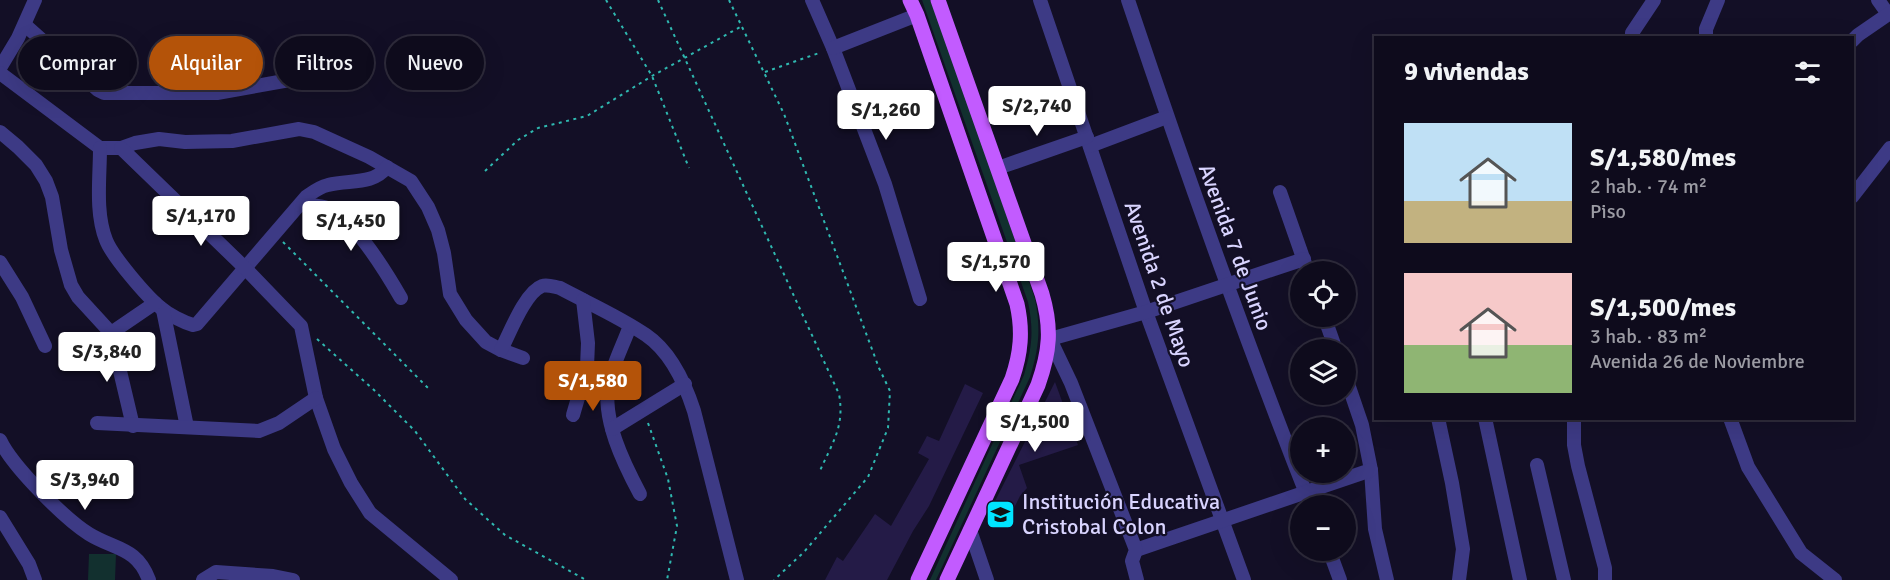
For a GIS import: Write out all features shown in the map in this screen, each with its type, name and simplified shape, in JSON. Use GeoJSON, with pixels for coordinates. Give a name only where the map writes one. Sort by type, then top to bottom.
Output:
{"type":"FeatureCollection","features":[{"type":"Feature","properties":{"kind":"main road"},"geometry":{"type":"LineString","coordinates":[[910,0],[1017,304],[1022,340],[1019,360],[1012,379],[918,580]]}},
{"type":"Feature","properties":{"kind":"main road"},"geometry":{"type":"LineString","coordinates":[[941,1],[1048,313],[1050,339],[1038,385],[947,580]]}},
{"type":"Feature","properties":{"kind":"street"},"geometry":{"type":"LineString","coordinates":[[0,68],[25,25],[35,0]]}},
{"type":"Feature","properties":{"kind":"street"},"geometry":{"type":"LineString","coordinates":[[812,0],[833,48],[885,184],[920,299]]}},
{"type":"Feature","properties":{"kind":"street","name":"Avenida 2 de Mayo"},"geometry":{"type":"LineString","coordinates":[[1040,0],[1146,312],[1244,580]]}},
{"type":"Feature","properties":{"kind":"street","name":"Avenida 7 de Junio"},"geometry":{"type":"LineString","coordinates":[[1128,0],[1167,117],[1306,495]]}},
{"type":"Feature","properties":{"kind":"street"},"geometry":{"type":"LineString","coordinates":[[1632,33],[1654,0]]}},
{"type":"Feature","properties":{"kind":"street"},"geometry":{"type":"LineString","coordinates":[[1706,36],[1706,29],[1718,0]]}},
{"type":"Feature","properties":{"kind":"street"},"geometry":{"type":"LineString","coordinates":[[1854,39],[1889,13],[1878,0]]}},
{"type":"Feature","properties":{"kind":"street"},"geometry":{"type":"LineString","coordinates":[[833,48],[917,15]]}},
{"type":"Feature","properties":{"kind":"street"},"geometry":{"type":"LineString","coordinates":[[25,25],[104,93],[217,93],[275,83]]}},
{"type":"Feature","properties":{"kind":"street"},"geometry":{"type":"LineString","coordinates":[[0,73],[100,148],[121,148],[159,139],[185,142],[232,141],[299,129],[314,132],[387,167],[411,181],[428,207],[438,230],[444,253],[450,294],[466,320],[486,342],[523,358]]}},
{"type":"Feature","properties":{"kind":"street"},"geometry":{"type":"LineString","coordinates":[[998,168],[1167,117]]}},
{"type":"Feature","properties":{"kind":"street"},"geometry":{"type":"LineString","coordinates":[[0,132],[36,165],[46,181],[52,197],[61,250],[71,285],[78,297],[111,333],[133,426]]}},
{"type":"Feature","properties":{"kind":"street"},"geometry":{"type":"LineString","coordinates":[[100,148],[99,207],[106,240],[116,257],[159,307],[190,324],[197,324],[316,189],[375,178],[387,167]]}},
{"type":"Feature","properties":{"kind":"street"},"geometry":{"type":"LineString","coordinates":[[121,148],[302,326],[315,398],[334,449],[351,483],[370,513],[451,580]]}},
{"type":"Feature","properties":{"kind":"street"},"geometry":{"type":"LineString","coordinates":[[1854,194],[1890,148]]}},
{"type":"Feature","properties":{"kind":"street"},"geometry":{"type":"LineString","coordinates":[[1280,192],[1305,261]]}},
{"type":"Feature","properties":{"kind":"street"},"geometry":{"type":"LineString","coordinates":[[300,205],[317,205],[340,217],[384,269],[401,298]]}},
{"type":"Feature","properties":{"kind":"street"},"geometry":{"type":"LineString","coordinates":[[0,262],[22,297],[45,346]]}},
{"type":"Feature","properties":{"kind":"street"},"geometry":{"type":"LineString","coordinates":[[1137,580],[1132,561],[1136,550],[1071,383],[1050,339],[1290,269]]}},
{"type":"Feature","properties":{"kind":"street"},"geometry":{"type":"LineString","coordinates":[[501,350],[523,306],[541,286],[550,285],[560,288],[647,335],[670,359],[685,384],[737,580]]}},
{"type":"Feature","properties":{"kind":"street"},"geometry":{"type":"LineString","coordinates":[[573,415],[587,367],[588,343],[583,300]]}},
{"type":"Feature","properties":{"kind":"street"},"geometry":{"type":"LineString","coordinates":[[111,333],[159,307]]}},
{"type":"Feature","properties":{"kind":"street"},"geometry":{"type":"LineString","coordinates":[[159,307],[187,427]]}},
{"type":"Feature","properties":{"kind":"street"},"geometry":{"type":"LineString","coordinates":[[630,326],[609,384],[607,401],[612,429],[624,463],[640,494]]}},
{"type":"Feature","properties":{"kind":"street"},"geometry":{"type":"LineString","coordinates":[[612,429],[685,384]]}},
{"type":"Feature","properties":{"kind":"street"},"geometry":{"type":"LineString","coordinates":[[97,423],[259,431],[279,423],[315,398]]}},
{"type":"Feature","properties":{"kind":"street"},"geometry":{"type":"LineString","coordinates":[[1355,405],[1362,425],[1371,470],[1375,529],[1387,580]]}},
{"type":"Feature","properties":{"kind":"street"},"geometry":{"type":"LineString","coordinates":[[1438,420],[1463,549],[1459,580]]}},
{"type":"Feature","properties":{"kind":"street"},"geometry":{"type":"LineString","coordinates":[[1485,420],[1520,580]]}},
{"type":"Feature","properties":{"kind":"street"},"geometry":{"type":"LineString","coordinates":[[1574,420],[1574,445],[1605,568],[1605,580]]}},
{"type":"Feature","properties":{"kind":"street"},"geometry":{"type":"LineString","coordinates":[[1731,420],[1748,466],[1801,553],[1836,580]]}},
{"type":"Feature","properties":{"kind":"street"},"geometry":{"type":"LineString","coordinates":[[0,440],[16,466],[73,522],[90,535],[133,554],[145,568],[149,580]]}},
{"type":"Feature","properties":{"kind":"street"},"geometry":{"type":"LineString","coordinates":[[1537,465],[1564,580]]}},
{"type":"Feature","properties":{"kind":"street"},"geometry":{"type":"LineString","coordinates":[[1136,550],[1371,470]]}},
{"type":"Feature","properties":{"kind":"street"},"geometry":{"type":"LineString","coordinates":[[0,517],[29,564],[35,580]]}},
{"type":"Feature","properties":{"kind":"street"},"geometry":{"type":"LineString","coordinates":[[970,530],[987,580]]}},
{"type":"Feature","properties":{"kind":"street"},"geometry":{"type":"LineString","coordinates":[[1333,561],[1340,580]]}},
{"type":"Feature","properties":{"kind":"street"},"geometry":{"type":"LineString","coordinates":[[203,580],[216,572],[273,576],[293,580]]}},
{"type":"Feature","properties":{"kind":"path"},"geometry":{"type":"LineString","coordinates":[[606,0],[651,76],[689,168]]}},
{"type":"Feature","properties":{"kind":"path"},"geometry":{"type":"LineString","coordinates":[[658,0],[839,394],[842,412],[839,429],[819,473]]}},
{"type":"Feature","properties":{"kind":"path"},"geometry":{"type":"LineString","coordinates":[[729,0],[784,114],[879,368],[890,391],[888,428],[868,477],[804,552],[774,580]]}},
{"type":"Feature","properties":{"kind":"path"},"geometry":{"type":"LineString","coordinates":[[484,171],[518,140],[538,128],[587,116],[651,76],[742,26]]}},
{"type":"Feature","properties":{"kind":"path"},"geometry":{"type":"LineString","coordinates":[[764,72],[833,48]]}},
{"type":"Feature","properties":{"kind":"path"},"geometry":{"type":"LineString","coordinates":[[275,234],[429,390]]}},
{"type":"Feature","properties":{"kind":"path"},"geometry":{"type":"LineString","coordinates":[[302,326],[374,390],[415,431],[465,499],[505,535],[585,580]]}},
{"type":"Feature","properties":{"kind":"path"},"geometry":{"type":"LineString","coordinates":[[644,410],[668,479],[677,526],[667,580]]}},
{"type":"Feature","properties":{"kind":"green space"},"geometry":{"type":"Polygon","coordinates":[[[922,0],[930,0],[946,39],[1035,299],[1038,320],[1037,347],[1030,377],[936,580],[930,580],[1024,375],[1030,347],[1031,322],[1028,302],[922,0]]]}},
{"type":"Feature","properties":{"kind":"green space"},"geometry":{"type":"Polygon","coordinates":[[[89,554],[116,554],[115,580],[88,580],[89,554]]]}},
{"type":"Feature","properties":{"kind":"building"},"geometry":{"type":"Polygon","coordinates":[[[1055,382],[1078,445],[1019,465],[1027,488],[1020,496],[1005,526],[987,517],[1055,382]]]}},
{"type":"Feature","properties":{"kind":"building"},"geometry":{"type":"Polygon","coordinates":[[[965,384],[983,393],[929,506],[887,580],[825,580],[837,557],[843,561],[875,514],[891,526],[929,459],[918,453],[927,436],[939,441],[965,384]]]}},
{"type":"Feature","properties":{"kind":"place","name":"Institución Educativa Cristobal Colon"},"geometry":{"type":"Point","coordinates":[1001,514]}}]}
